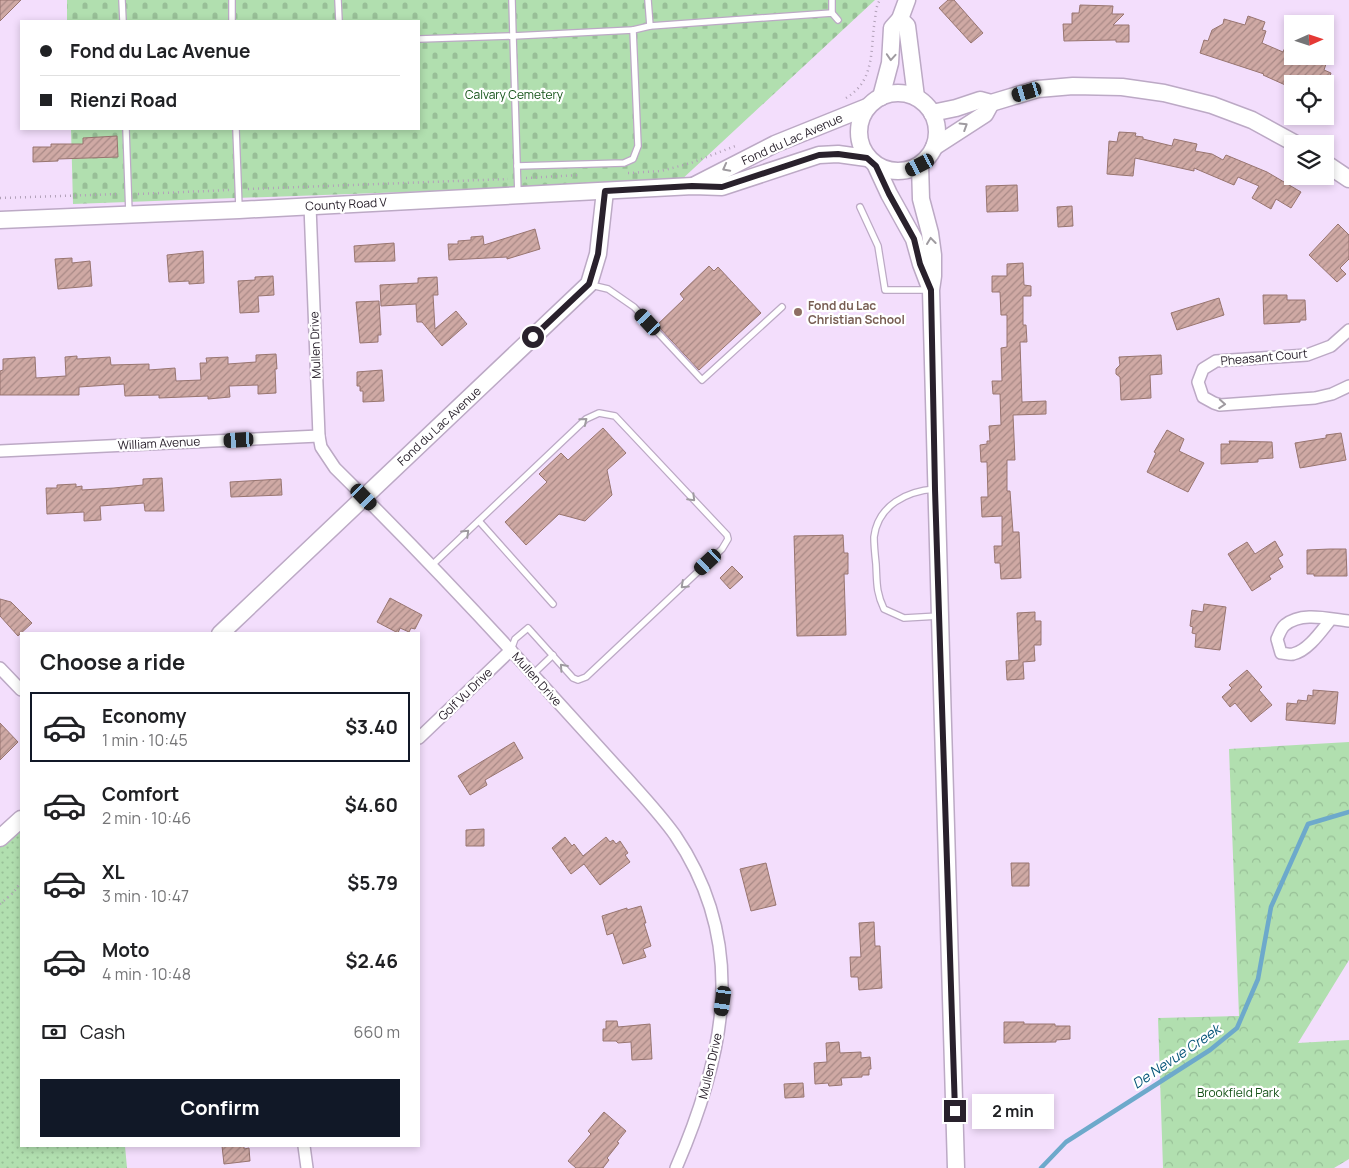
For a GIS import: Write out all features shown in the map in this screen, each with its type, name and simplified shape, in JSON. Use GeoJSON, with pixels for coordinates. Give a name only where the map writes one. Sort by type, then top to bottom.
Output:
{"type":"FeatureCollection","features":[{"type":"Feature","properties":{"kind":"main road"},"geometry":{"type":"LineString","coordinates":[[881,96],[890,63],[892,28],[900,19],[907,0]]}},
{"type":"Feature","properties":{"kind":"main road"},"geometry":{"type":"LineString","coordinates":[[900,19],[907,26],[916,97]]}},
{"type":"Feature","properties":{"kind":"main road"},"geometry":{"type":"LineString","coordinates":[[932,113],[980,100],[991,103],[1045,88],[1094,86],[1136,89],[1185,98],[1225,110],[1264,126],[1284,137]]}},
{"type":"Feature","properties":{"kind":"main road"},"geometry":{"type":"LineString","coordinates":[[872,162],[887,171],[898,172],[910,170],[920,165],[928,157],[934,147],[937,136],[936,124],[932,113],[925,104],[916,97],[906,94],[895,93],[881,96],[867,107],[861,117],[858,133],[861,149],[872,162],[914,239],[920,264],[931,290]]}},
{"type":"Feature","properties":{"kind":"main road"},"geometry":{"type":"LineString","coordinates":[[934,147],[985,114],[991,103]]}},
{"type":"Feature","properties":{"kind":"main road","name":"Fond du Lac Avenue"},"geometry":{"type":"LineString","coordinates":[[692,186],[774,144],[867,107]]}},
{"type":"Feature","properties":{"kind":"main road","name":"Fond du Lac Avenue"},"geometry":{"type":"LineString","coordinates":[[692,186],[722,187],[819,155],[838,154],[872,162]]}},
{"type":"Feature","properties":{"kind":"main road"},"geometry":{"type":"LineString","coordinates":[[920,165],[921,199],[930,233],[933,255],[931,290],[935,489],[956,1168]]}},
{"type":"Feature","properties":{"kind":"main road"},"geometry":{"type":"LineString","coordinates":[[1334,169],[1349,179]]}},
{"type":"Feature","properties":{"kind":"main road","name":"County Road V"},"geometry":{"type":"LineString","coordinates":[[0,220],[239,210],[692,186]]}},
{"type":"Feature","properties":{"kind":"main road","name":"Fond du Lac Avenue"},"geometry":{"type":"LineString","coordinates":[[222,632],[589,284],[598,254],[605,191]]}},
{"type":"Feature","properties":{"kind":"main road"},"geometry":{"type":"LineString","coordinates":[[0,838],[20,820]]}},
{"type":"Feature","properties":{"kind":"street","name":"Mullen Drive"},"geometry":{"type":"LineString","coordinates":[[310,206],[321,447],[335,468],[511,650],[651,804],[674,833],[693,864],[702,884],[716,931],[722,967],[723,1001],[716,1049],[706,1088],[694,1125],[676,1168]]}},
{"type":"Feature","properties":{"kind":"street","name":"Pheasant Court"},"geometry":{"type":"LineString","coordinates":[[1349,330],[1331,346],[1307,355],[1216,361],[1203,369],[1198,382],[1203,397],[1220,405],[1315,398],[1332,394],[1349,386]]}},
{"type":"Feature","properties":{"kind":"street","name":"William Avenue"},"geometry":{"type":"LineString","coordinates":[[0,451],[319,436]]}},
{"type":"Feature","properties":{"kind":"street"},"geometry":{"type":"LineString","coordinates":[[1331,619],[1316,638],[1303,649],[1293,654],[1281,653],[1277,639],[1284,626],[1297,619],[1310,617],[1331,619],[1349,621]]}},
{"type":"Feature","properties":{"kind":"street","name":"Golf Vu Drive"},"geometry":{"type":"LineString","coordinates":[[420,737],[511,650]]}},
{"type":"Feature","properties":{"kind":"street"},"geometry":{"type":"LineString","coordinates":[[0,668],[20,689]]}},
{"type":"Feature","properties":{"kind":"street"},"geometry":{"type":"LineString","coordinates":[[304,1147],[307,1168]]}},
{"type":"Feature","properties":{"kind":"lane"},"geometry":{"type":"LineString","coordinates":[[122,0],[123,20]]}},
{"type":"Feature","properties":{"kind":"lane"},"geometry":{"type":"LineString","coordinates":[[232,0],[232,20]]}},
{"type":"Feature","properties":{"kind":"lane"},"geometry":{"type":"LineString","coordinates":[[338,0],[339,20]]}},
{"type":"Feature","properties":{"kind":"lane"},"geometry":{"type":"LineString","coordinates":[[512,0],[518,196]]}},
{"type":"Feature","properties":{"kind":"lane"},"geometry":{"type":"LineString","coordinates":[[648,0],[650,26]]}},
{"type":"Feature","properties":{"kind":"lane"},"geometry":{"type":"LineString","coordinates":[[832,0],[832,13],[838,20]]}},
{"type":"Feature","properties":{"kind":"lane"},"geometry":{"type":"LineString","coordinates":[[420,39],[633,30],[650,26],[832,13]]}},
{"type":"Feature","properties":{"kind":"lane"},"geometry":{"type":"LineString","coordinates":[[517,166],[624,163],[633,159],[638,146],[633,30]]}},
{"type":"Feature","properties":{"kind":"lane"},"geometry":{"type":"LineString","coordinates":[[126,130],[129,215]]}},
{"type":"Feature","properties":{"kind":"lane"},"geometry":{"type":"LineString","coordinates":[[236,130],[239,210]]}},
{"type":"Feature","properties":{"kind":"lane"},"geometry":{"type":"LineString","coordinates":[[860,207],[878,246],[885,290],[931,290]]}},
{"type":"Feature","properties":{"kind":"lane"},"geometry":{"type":"LineString","coordinates":[[589,284],[608,289],[634,307],[702,380],[782,307]]}},
{"type":"Feature","properties":{"kind":"lane"},"geometry":{"type":"LineString","coordinates":[[431,566],[586,419],[599,413],[615,416],[727,535],[728,539],[722,549],[586,676],[578,680],[573,678],[528,628],[515,639],[511,650]]}},
{"type":"Feature","properties":{"kind":"lane"},"geometry":{"type":"LineString","coordinates":[[935,489],[918,490],[899,498],[882,515],[874,536],[878,594],[884,609],[904,618],[939,616]]}},
{"type":"Feature","properties":{"kind":"lane"},"geometry":{"type":"LineString","coordinates":[[479,521],[553,604]]}},
{"type":"Feature","properties":{"kind":"lane"},"geometry":{"type":"LineString","coordinates":[[533,674],[553,655]]}},
{"type":"Feature","properties":{"kind":"path"},"geometry":{"type":"LineString","coordinates":[[839,102],[854,93],[865,81],[870,64],[877,4],[880,0]]}},
{"type":"Feature","properties":{"kind":"path"},"geometry":{"type":"LineString","coordinates":[[624,173],[661,171],[691,163],[746,142]]}},
{"type":"Feature","properties":{"kind":"path"},"geometry":{"type":"LineString","coordinates":[[0,198],[587,175]]}},
{"type":"Feature","properties":{"kind":"path"},"geometry":{"type":"LineString","coordinates":[[0,904],[13,893],[20,883]]}},
{"type":"Feature","properties":{"kind":"green space","name":"Calvary Cemetery"},"geometry":{"type":"Polygon","coordinates":[[[67,0],[875,0],[679,182],[73,204],[71,130],[420,130],[420,20],[67,20],[67,0]]]}},
{"type":"Feature","properties":{"kind":"green space","name":"Brookfield Park"},"geometry":{"type":"Polygon","coordinates":[[[1349,742],[1349,960],[1298,1043],[1349,1040],[1349,1159],[1334,1168],[1163,1168],[1158,1018],[1239,1016],[1229,749],[1349,742]]]}},
{"type":"Feature","properties":{"kind":"green space"},"geometry":{"type":"Polygon","coordinates":[[[20,820],[20,1147],[125,1147],[127,1168],[0,1168],[0,838],[20,820]]]}},
{"type":"Feature","properties":{"kind":"building"},"geometry":{"type":"Polygon","coordinates":[[[0,0],[21,0],[0,21],[0,0]]]}},
{"type":"Feature","properties":{"kind":"building"},"geometry":{"type":"Polygon","coordinates":[[[948,0],[954,0],[983,33],[971,43],[939,8],[948,0]]]}},
{"type":"Feature","properties":{"kind":"building"},"geometry":{"type":"Polygon","coordinates":[[[1080,5],[1113,6],[1112,14],[1124,14],[1113,25],[1129,25],[1129,42],[1116,42],[1116,40],[1064,41],[1063,24],[1072,24],[1072,13],[1079,13],[1080,5]]]}},
{"type":"Feature","properties":{"kind":"building"},"geometry":{"type":"Polygon","coordinates":[[[1248,16],[1265,22],[1262,30],[1266,31],[1262,43],[1283,52],[1284,50],[1284,65],[1326,65],[1324,70],[1331,73],[1330,75],[1284,75],[1284,84],[1264,74],[1200,53],[1204,40],[1208,41],[1212,30],[1223,24],[1224,19],[1245,25],[1248,16]]]}},
{"type":"Feature","properties":{"kind":"building"},"geometry":{"type":"Polygon","coordinates":[[[1119,132],[1136,133],[1135,136],[1143,137],[1143,139],[1172,146],[1174,139],[1197,144],[1195,151],[1212,154],[1223,160],[1226,155],[1267,172],[1284,182],[1284,185],[1289,185],[1301,192],[1291,208],[1276,199],[1271,209],[1252,198],[1259,186],[1238,177],[1234,185],[1194,168],[1194,171],[1135,158],[1133,176],[1107,174],[1109,141],[1117,142],[1119,132]]]}},
{"type":"Feature","properties":{"kind":"building"},"geometry":{"type":"Polygon","coordinates":[[[117,136],[118,157],[58,159],[58,161],[33,162],[33,147],[51,147],[51,144],[83,144],[83,138],[117,136]]]}},
{"type":"Feature","properties":{"kind":"building"},"geometry":{"type":"Polygon","coordinates":[[[1017,185],[1018,211],[987,212],[986,186],[1017,185]]]}},
{"type":"Feature","properties":{"kind":"building"},"geometry":{"type":"Polygon","coordinates":[[[1072,206],[1073,226],[1058,227],[1057,207],[1072,206]]]}},
{"type":"Feature","properties":{"kind":"building"},"geometry":{"type":"Polygon","coordinates":[[[1338,224],[1349,235],[1349,259],[1340,268],[1346,274],[1337,282],[1309,255],[1338,224]]]}},
{"type":"Feature","properties":{"kind":"building"},"geometry":{"type":"Polygon","coordinates":[[[535,229],[540,249],[507,259],[507,257],[449,260],[448,244],[458,244],[458,241],[471,240],[471,237],[483,236],[484,245],[535,229]]]}},
{"type":"Feature","properties":{"kind":"building"},"geometry":{"type":"Polygon","coordinates":[[[394,243],[395,261],[355,262],[354,246],[394,243]]]}},
{"type":"Feature","properties":{"kind":"building"},"geometry":{"type":"Polygon","coordinates":[[[203,251],[204,283],[189,284],[189,281],[169,282],[167,255],[203,251]]]}},
{"type":"Feature","properties":{"kind":"building"},"geometry":{"type":"Polygon","coordinates":[[[72,258],[72,263],[90,261],[92,286],[58,289],[55,259],[72,258]]]}},
{"type":"Feature","properties":{"kind":"building"},"geometry":{"type":"Polygon","coordinates":[[[1023,263],[1024,285],[1031,286],[1031,296],[1023,296],[1023,325],[1026,325],[1027,342],[1020,342],[1022,402],[1046,401],[1046,414],[1013,415],[1015,460],[1007,460],[1007,491],[1010,491],[1013,532],[1019,532],[1021,578],[1001,579],[1000,563],[995,563],[994,546],[1002,546],[1002,516],[982,517],[981,497],[988,497],[987,462],[981,462],[980,445],[987,444],[987,441],[990,441],[989,426],[1001,425],[1000,394],[993,394],[992,381],[1002,381],[1001,348],[1007,347],[1007,315],[1001,315],[1000,292],[992,292],[992,276],[1007,276],[1007,264],[1023,263]]]}},
{"type":"Feature","properties":{"kind":"building"},"geometry":{"type":"Polygon","coordinates":[[[709,266],[714,271],[718,267],[761,313],[699,370],[657,325],[684,299],[680,294],[709,266]]]}},
{"type":"Feature","properties":{"kind":"building"},"geometry":{"type":"Polygon","coordinates":[[[273,276],[274,295],[258,296],[259,312],[240,313],[238,281],[255,280],[255,277],[273,276]]]}},
{"type":"Feature","properties":{"kind":"building"},"geometry":{"type":"Polygon","coordinates":[[[437,277],[438,295],[433,295],[435,329],[456,311],[467,324],[442,346],[422,322],[417,322],[416,304],[381,306],[380,285],[418,283],[418,278],[437,277]]]}},
{"type":"Feature","properties":{"kind":"building"},"geometry":{"type":"Polygon","coordinates":[[[1263,295],[1287,295],[1287,300],[1305,300],[1306,320],[1264,324],[1263,295]]]}},
{"type":"Feature","properties":{"kind":"building"},"geometry":{"type":"Polygon","coordinates":[[[1219,298],[1224,315],[1177,330],[1171,313],[1219,298]]]}},
{"type":"Feature","properties":{"kind":"building"},"geometry":{"type":"Polygon","coordinates":[[[379,301],[381,335],[378,335],[378,342],[360,343],[356,302],[379,301]]]}},
{"type":"Feature","properties":{"kind":"building"},"geometry":{"type":"Polygon","coordinates":[[[276,354],[276,393],[258,394],[258,385],[229,386],[230,397],[208,399],[208,396],[159,398],[159,395],[125,396],[124,384],[79,387],[79,395],[0,395],[0,371],[3,370],[3,359],[35,357],[36,378],[66,376],[65,357],[77,356],[77,359],[110,357],[111,365],[149,364],[149,370],[175,368],[176,381],[201,380],[200,363],[207,363],[206,358],[228,357],[228,364],[256,362],[256,355],[276,354]]]}},
{"type":"Feature","properties":{"kind":"building"},"geometry":{"type":"Polygon","coordinates":[[[1161,355],[1162,374],[1150,375],[1151,398],[1121,400],[1120,377],[1116,374],[1116,369],[1120,365],[1119,357],[1161,355]]]}},
{"type":"Feature","properties":{"kind":"building"},"geometry":{"type":"Polygon","coordinates":[[[382,370],[384,401],[363,402],[363,391],[360,391],[360,386],[357,386],[357,372],[382,370]]]}},
{"type":"Feature","properties":{"kind":"building"},"geometry":{"type":"Polygon","coordinates":[[[603,428],[626,453],[607,470],[612,495],[585,521],[559,514],[526,545],[505,522],[547,482],[539,474],[561,453],[568,460],[603,428]]]}},
{"type":"Feature","properties":{"kind":"building"},"geometry":{"type":"Polygon","coordinates":[[[1167,430],[1184,439],[1179,451],[1204,463],[1188,492],[1147,472],[1156,453],[1154,452],[1167,430]]]}},
{"type":"Feature","properties":{"kind":"building"},"geometry":{"type":"Polygon","coordinates":[[[1341,433],[1346,460],[1300,468],[1295,443],[1326,438],[1326,435],[1341,433]]]}},
{"type":"Feature","properties":{"kind":"building"},"geometry":{"type":"Polygon","coordinates":[[[1229,441],[1272,442],[1273,458],[1258,459],[1258,462],[1221,464],[1221,444],[1230,444],[1229,441]]]}},
{"type":"Feature","properties":{"kind":"building"},"geometry":{"type":"Polygon","coordinates":[[[162,478],[164,511],[145,511],[144,503],[100,506],[101,520],[84,521],[84,512],[47,514],[46,488],[57,488],[57,485],[76,484],[76,487],[82,486],[82,490],[114,488],[143,485],[143,479],[162,478]]]}},
{"type":"Feature","properties":{"kind":"building"},"geometry":{"type":"Polygon","coordinates":[[[281,479],[282,495],[231,497],[230,482],[281,479]]]}},
{"type":"Feature","properties":{"kind":"building"},"geometry":{"type":"Polygon","coordinates":[[[843,535],[844,553],[848,553],[848,574],[844,574],[846,635],[797,636],[794,536],[843,535]]]}},
{"type":"Feature","properties":{"kind":"building"},"geometry":{"type":"Polygon","coordinates":[[[1275,541],[1283,555],[1278,558],[1283,567],[1269,576],[1271,579],[1252,591],[1228,554],[1247,542],[1255,554],[1275,541]]]}},
{"type":"Feature","properties":{"kind":"building"},"geometry":{"type":"Polygon","coordinates":[[[1346,549],[1347,576],[1314,576],[1314,574],[1307,574],[1307,550],[1346,549]]]}},
{"type":"Feature","properties":{"kind":"building"},"geometry":{"type":"Polygon","coordinates":[[[732,566],[743,577],[730,589],[720,578],[732,566]]]}},
{"type":"Feature","properties":{"kind":"building"},"geometry":{"type":"Polygon","coordinates":[[[390,598],[422,615],[415,629],[411,628],[409,632],[400,628],[398,632],[396,632],[377,622],[390,598]]]}},
{"type":"Feature","properties":{"kind":"building"},"geometry":{"type":"Polygon","coordinates":[[[0,599],[11,602],[32,623],[20,632],[18,636],[0,616],[0,599]]]}},
{"type":"Feature","properties":{"kind":"building"},"geometry":{"type":"Polygon","coordinates":[[[1204,604],[1226,607],[1220,650],[1195,647],[1196,634],[1192,633],[1193,627],[1190,626],[1192,610],[1203,612],[1204,604]]]}},
{"type":"Feature","properties":{"kind":"building"},"geometry":{"type":"Polygon","coordinates":[[[1035,612],[1035,621],[1041,621],[1041,645],[1034,645],[1035,661],[1023,662],[1024,679],[1007,680],[1006,661],[1019,660],[1017,613],[1035,612]]]}},
{"type":"Feature","properties":{"kind":"building"},"geometry":{"type":"Polygon","coordinates":[[[1247,670],[1262,687],[1259,690],[1272,705],[1251,722],[1235,703],[1230,707],[1222,697],[1232,688],[1229,685],[1247,670]]]}},
{"type":"Feature","properties":{"kind":"building"},"geometry":{"type":"Polygon","coordinates":[[[1313,690],[1338,692],[1335,724],[1286,720],[1287,703],[1297,704],[1298,700],[1307,701],[1308,695],[1313,696],[1313,690]]]}},
{"type":"Feature","properties":{"kind":"building"},"geometry":{"type":"Polygon","coordinates":[[[0,723],[18,742],[0,760],[0,723]]]}},
{"type":"Feature","properties":{"kind":"building"},"geometry":{"type":"Polygon","coordinates":[[[514,742],[523,758],[485,780],[487,785],[470,795],[458,776],[514,742]]]}},
{"type":"Feature","properties":{"kind":"building"},"geometry":{"type":"Polygon","coordinates":[[[484,829],[484,846],[466,846],[466,830],[484,829]]]}},
{"type":"Feature","properties":{"kind":"building"},"geometry":{"type":"Polygon","coordinates":[[[565,837],[572,846],[574,844],[583,856],[606,837],[610,842],[613,840],[616,844],[620,841],[628,853],[625,855],[630,862],[600,885],[584,864],[571,874],[552,848],[565,837]]]}},
{"type":"Feature","properties":{"kind":"building"},"geometry":{"type":"Polygon","coordinates":[[[766,863],[776,905],[751,911],[740,869],[766,863]]]}},
{"type":"Feature","properties":{"kind":"building"},"geometry":{"type":"Polygon","coordinates":[[[1011,863],[1029,863],[1029,886],[1012,886],[1011,863]]]}},
{"type":"Feature","properties":{"kind":"building"},"geometry":{"type":"Polygon","coordinates":[[[641,906],[651,946],[643,949],[646,957],[623,964],[613,933],[607,935],[602,916],[627,908],[627,910],[641,906]]]}},
{"type":"Feature","properties":{"kind":"building"},"geometry":{"type":"Polygon","coordinates":[[[874,922],[875,946],[880,946],[882,988],[859,990],[858,977],[851,977],[850,957],[861,957],[859,923],[874,922]]]}},
{"type":"Feature","properties":{"kind":"building"},"geometry":{"type":"Polygon","coordinates":[[[606,1021],[617,1021],[618,1027],[650,1024],[652,1059],[632,1060],[631,1042],[603,1041],[603,1029],[606,1029],[606,1021]]]}},
{"type":"Feature","properties":{"kind":"building"},"geometry":{"type":"Polygon","coordinates":[[[1004,1022],[1070,1026],[1070,1039],[1056,1040],[1056,1042],[1004,1043],[1004,1022]]]}},
{"type":"Feature","properties":{"kind":"building"},"geometry":{"type":"Polygon","coordinates":[[[839,1042],[840,1053],[861,1052],[861,1058],[870,1057],[871,1069],[869,1069],[869,1075],[841,1078],[842,1085],[815,1084],[814,1063],[827,1062],[826,1043],[839,1042]]]}},
{"type":"Feature","properties":{"kind":"building"},"geometry":{"type":"Polygon","coordinates":[[[803,1083],[804,1097],[785,1098],[784,1084],[803,1083]]]}},
{"type":"Feature","properties":{"kind":"building"},"geometry":{"type":"Polygon","coordinates":[[[604,1112],[626,1131],[607,1158],[609,1160],[603,1168],[576,1168],[568,1161],[591,1134],[588,1131],[604,1112]]]}},
{"type":"Feature","properties":{"kind":"building"},"geometry":{"type":"Polygon","coordinates":[[[222,1147],[249,1148],[250,1161],[224,1164],[222,1147]]]}},
{"type":"Feature","properties":{"kind":"waterway","name":"De Nevue Creek"},"geometry":{"type":"LineString","coordinates":[[1041,1168],[1066,1142],[1210,1050],[1237,1028],[1258,979],[1271,907],[1308,824],[1349,812]]}},
{"type":"Feature","properties":{"kind":"place","name":"Fond du Lac Christian School"},"geometry":{"type":"Point","coordinates":[798,312]}},
{"type":"Feature","properties":{"kind":"route"},"geometry":{"type":"LineString","coordinates":[[533,337],[589,284],[598,254],[605,191],[692,186],[722,187],[819,155],[838,154],[867,158],[876,166],[900,216],[914,239],[920,264],[931,290],[935,489],[955,1111]]}}]}
